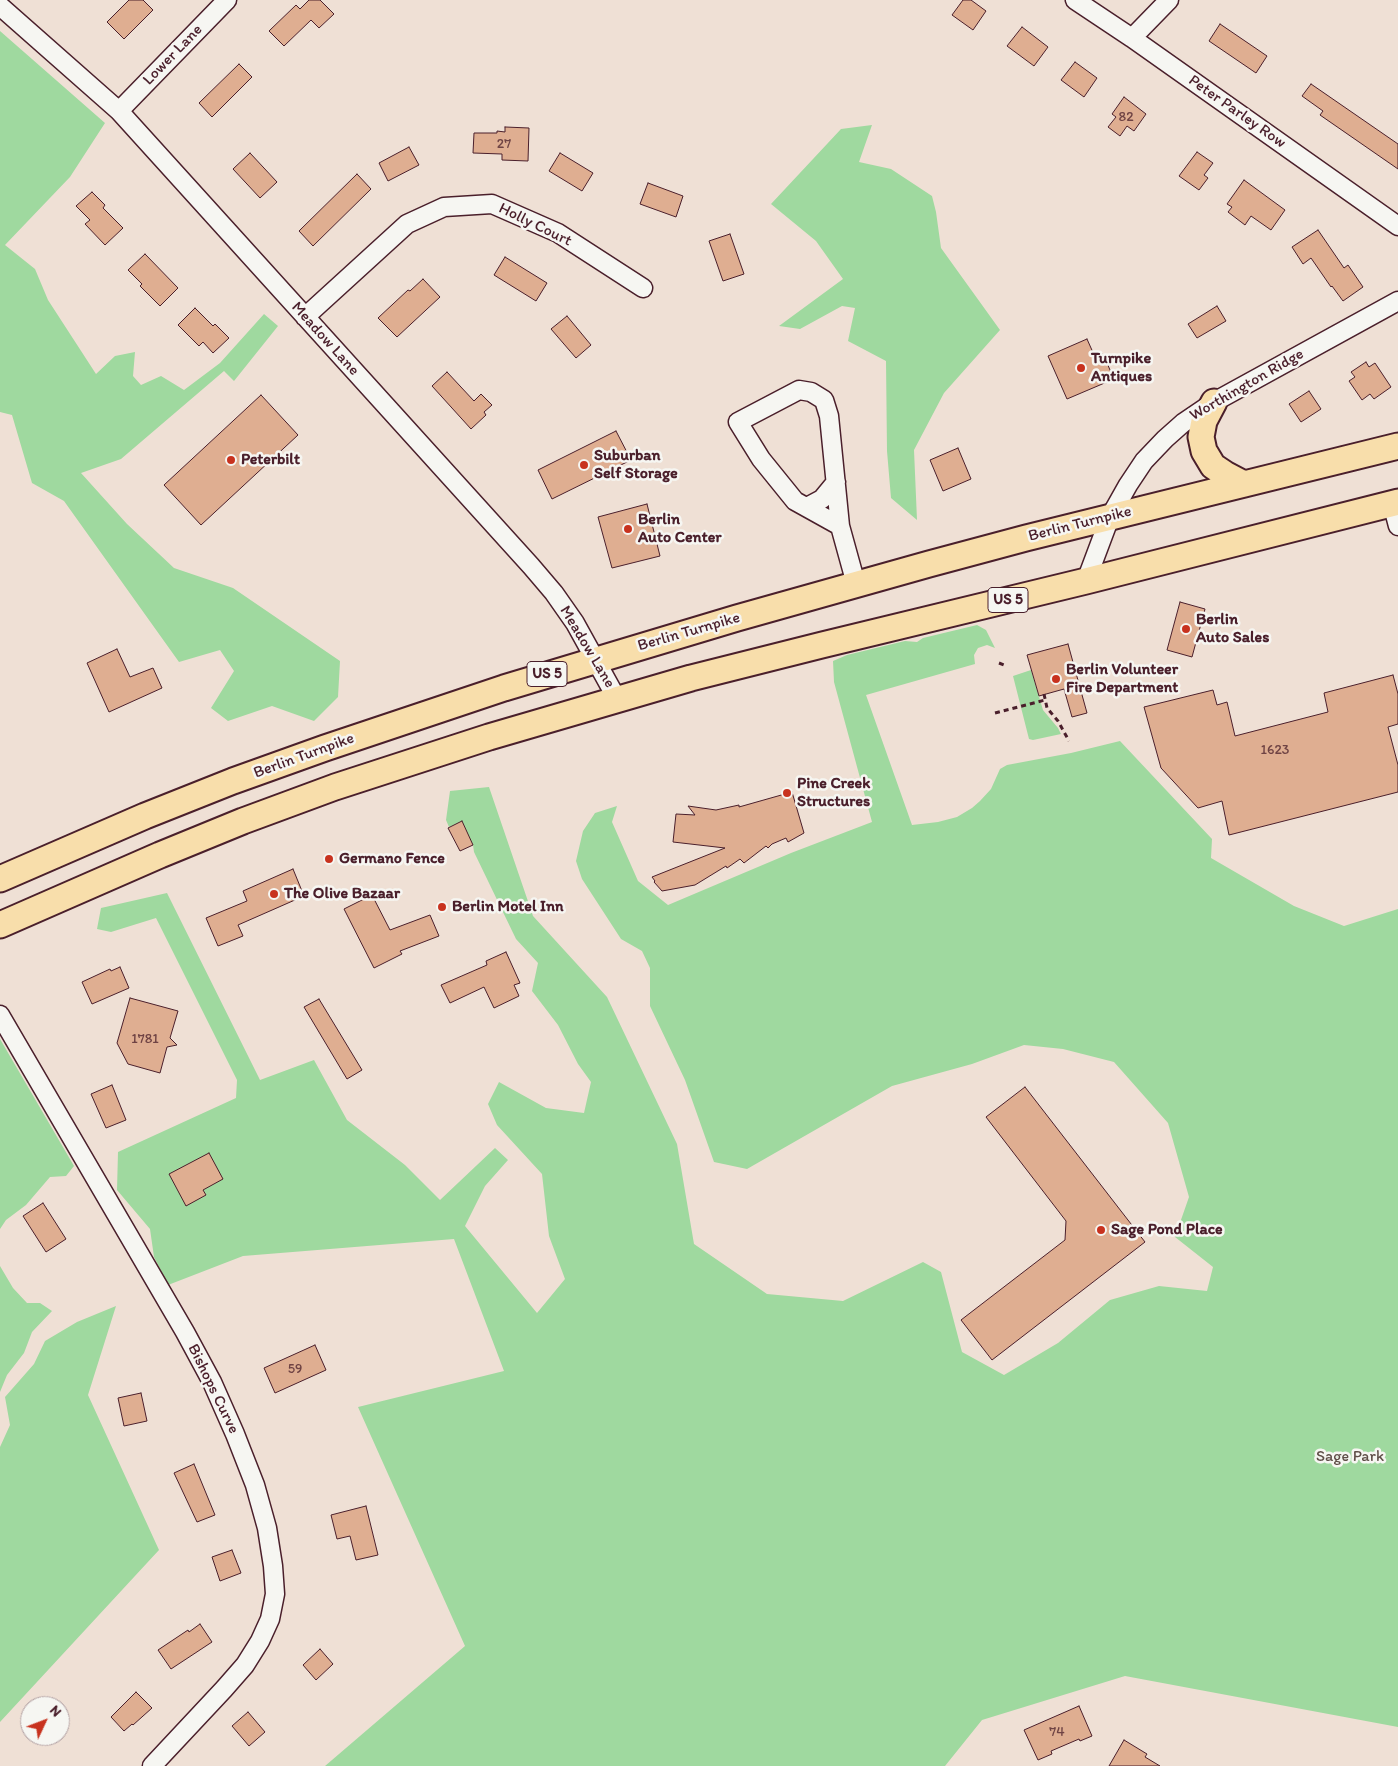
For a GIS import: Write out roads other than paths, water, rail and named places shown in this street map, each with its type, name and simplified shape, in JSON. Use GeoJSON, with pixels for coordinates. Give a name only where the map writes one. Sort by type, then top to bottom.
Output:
{"type":"FeatureCollection","features":[{"type":"Feature","properties":{"kind":"highway"},"geometry":{"type":"LineString","coordinates":[[1214,402],[1204,421],[1200,437],[1204,452],[1213,466],[1244,484]]}},
{"type":"Feature","properties":{"kind":"highway","name":"Berlin Turnpike"},"geometry":{"type":"LineString","coordinates":[[0,879],[145,816],[325,748],[451,705],[596,659],[856,584],[1110,517],[1398,446]]}},
{"type":"Feature","properties":{"kind":"highway","name":"US 5"},"geometry":{"type":"LineString","coordinates":[[0,925],[160,855],[325,791],[475,741],[617,699],[822,644],[1396,510]]}},
{"type":"Feature","properties":{"kind":"street","name":"Lower Lane"},"geometry":{"type":"LineString","coordinates":[[119,111],[227,0]]}},
{"type":"Feature","properties":{"kind":"street","name":"Peter Parley Row"},"geometry":{"type":"LineString","coordinates":[[1075,0],[1132,38],[1398,226]]}},
{"type":"Feature","properties":{"kind":"street"},"geometry":{"type":"LineString","coordinates":[[1132,38],[1169,0]]}},
{"type":"Feature","properties":{"kind":"street","name":"Meadow Lane"},"geometry":{"type":"LineString","coordinates":[[0,6],[119,111],[531,566],[576,623],[617,699]]}},
{"type":"Feature","properties":{"kind":"street","name":"Holly Court"},"geometry":{"type":"LineString","coordinates":[[306,317],[407,224],[444,207],[492,204],[558,233],[643,288]]}},
{"type":"Feature","properties":{"kind":"street","name":"Worthington Ridge"},"geometry":{"type":"LineString","coordinates":[[1086,581],[1110,517],[1144,461],[1165,439],[1183,423],[1214,402],[1398,300]]}},
{"type":"Feature","properties":{"kind":"street"},"geometry":{"type":"LineString","coordinates":[[840,526],[795,501],[761,459],[738,422],[799,390],[811,392],[824,400],[829,416],[840,526],[856,584]]}},
{"type":"Feature","properties":{"kind":"street"},"geometry":{"type":"LineString","coordinates":[[807,507],[822,499],[836,482]]}},
{"type":"Feature","properties":{"kind":"street","name":"Bishops Curve"},"geometry":{"type":"LineString","coordinates":[[0,1015],[212,1382],[255,1485],[267,1528],[275,1594],[270,1619],[260,1641],[245,1665],[152,1766]]}},
{"type":"Feature","properties":{"kind":"place","name":"Turnpike Antiques"},"geometry":{"type":"Point","coordinates":[1081,368]}},
{"type":"Feature","properties":{"kind":"place","name":"Peterbilt"},"geometry":{"type":"Point","coordinates":[231,460]}},
{"type":"Feature","properties":{"kind":"place","name":"Suburban Self Storage"},"geometry":{"type":"Point","coordinates":[584,465]}},
{"type":"Feature","properties":{"kind":"place","name":"Berlin Auto Center"},"geometry":{"type":"Point","coordinates":[628,529]}},
{"type":"Feature","properties":{"kind":"place","name":"Berlin Auto Sales"},"geometry":{"type":"Point","coordinates":[1186,629]}},
{"type":"Feature","properties":{"kind":"place","name":"Berlin Volunteer Fire Department"},"geometry":{"type":"Point","coordinates":[1056,679]}},
{"type":"Feature","properties":{"kind":"place","name":"Pine Creek Structures"},"geometry":{"type":"Point","coordinates":[787,793]}},
{"type":"Feature","properties":{"kind":"place","name":"Germano Fence"},"geometry":{"type":"Point","coordinates":[329,859]}},
{"type":"Feature","properties":{"kind":"place","name":"The Olive Bazaar"},"geometry":{"type":"Point","coordinates":[274,894]}},
{"type":"Feature","properties":{"kind":"place","name":"Berlin Motel Inn"},"geometry":{"type":"Point","coordinates":[442,907]}},
{"type":"Feature","properties":{"kind":"place","name":"Sage Pond Place"},"geometry":{"type":"Point","coordinates":[1101,1230]}},
{"type":"Feature","properties":{"kind":"park label","name":"Sage Park"},"geometry":{"type":"Point","coordinates":[1350,1457]}}]}
